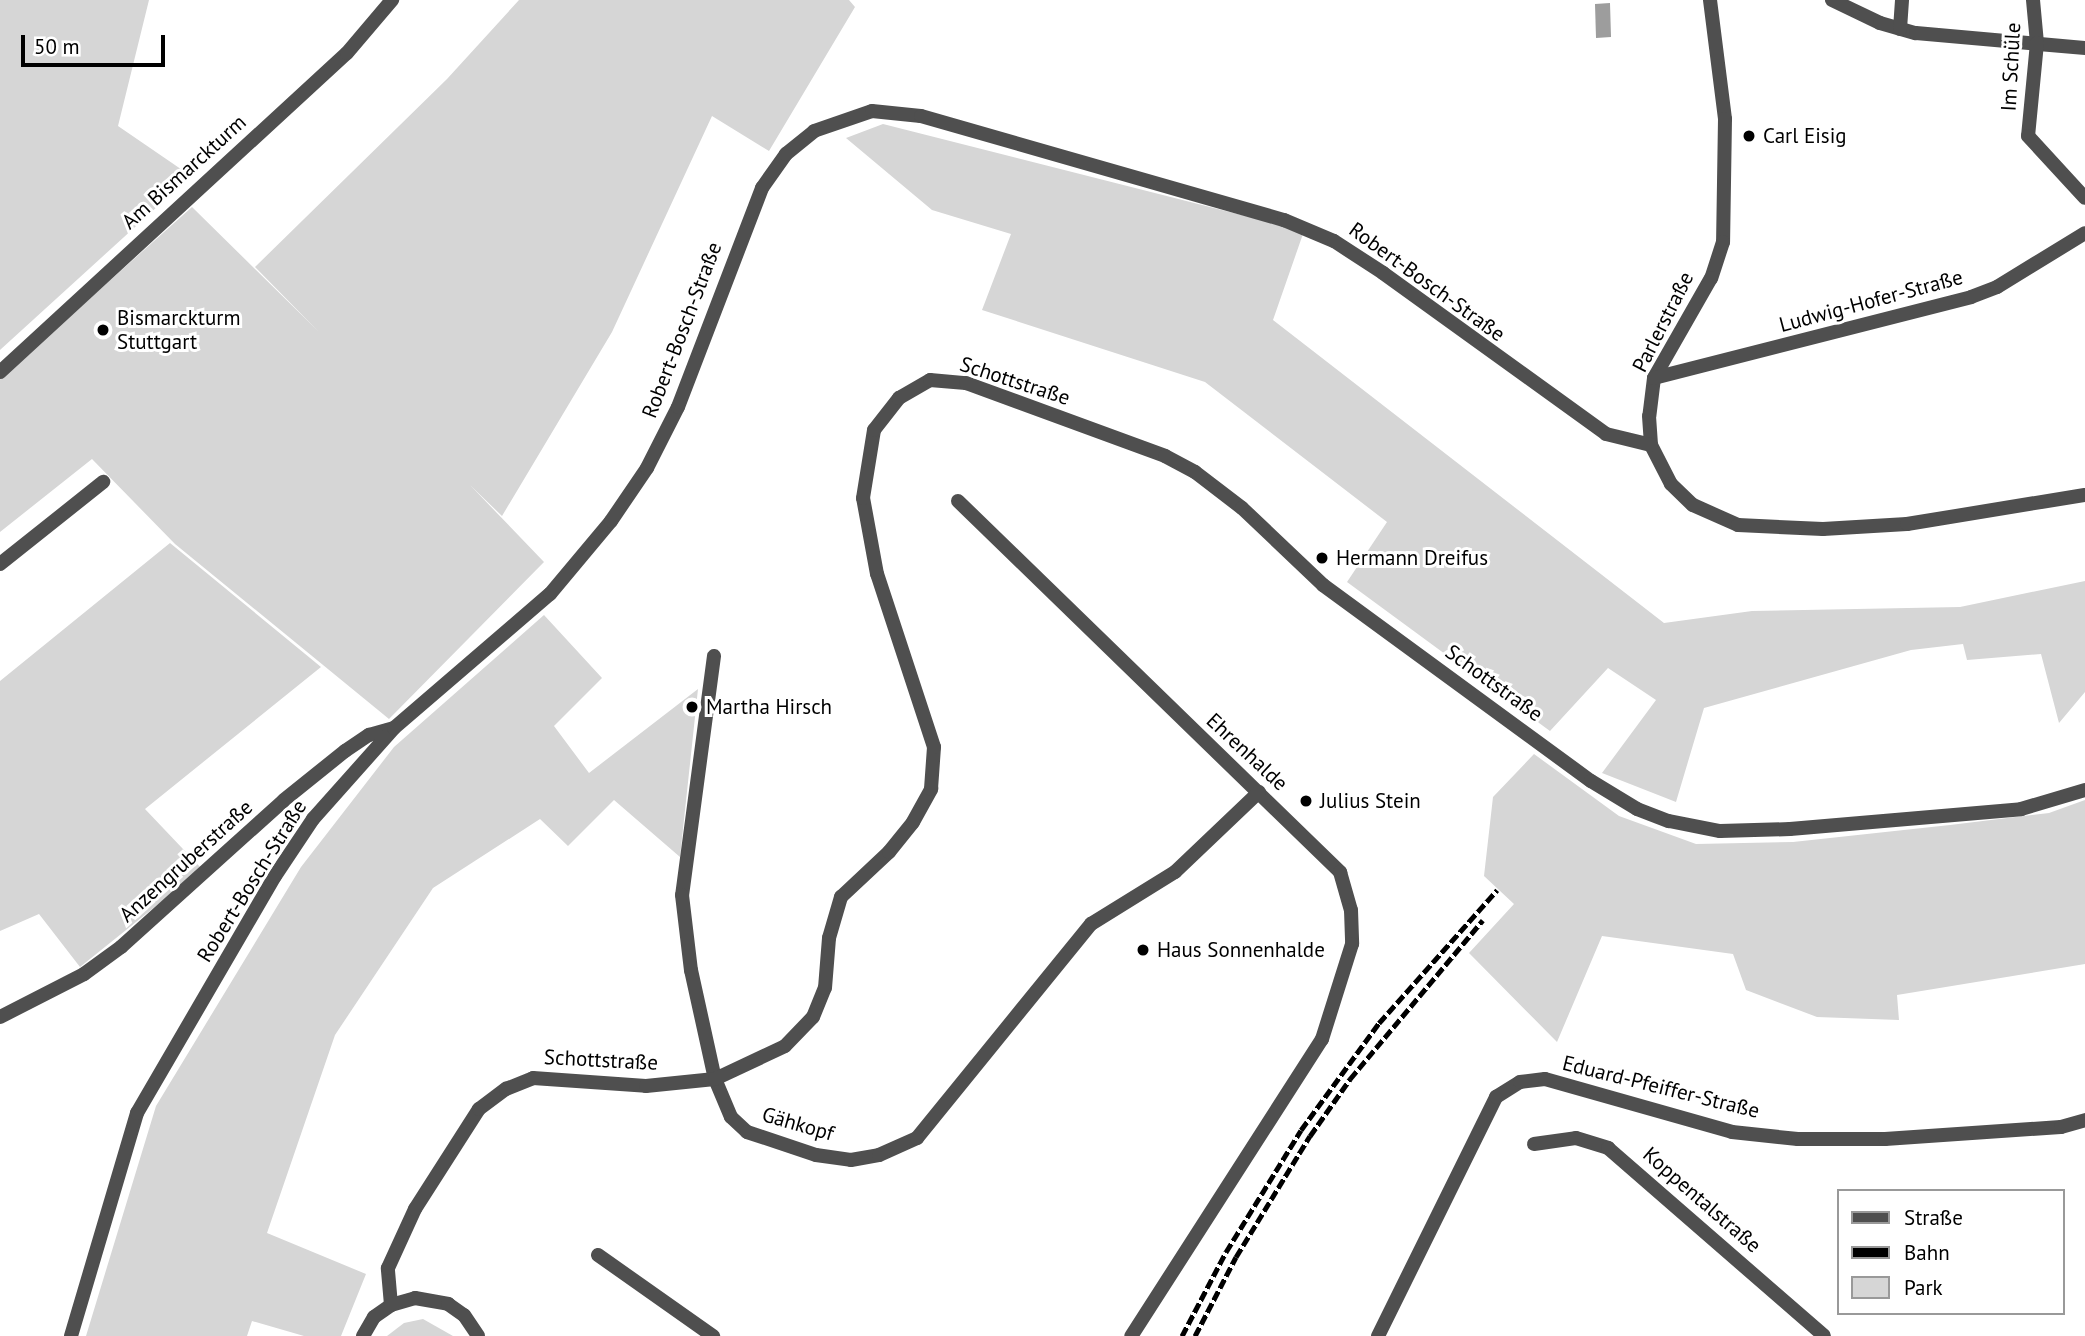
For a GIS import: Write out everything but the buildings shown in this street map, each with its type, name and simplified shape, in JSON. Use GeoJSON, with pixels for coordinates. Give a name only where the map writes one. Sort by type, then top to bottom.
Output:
{"type":"FeatureCollection","features":[{"type":"Feature","properties":{"kind":"street","name":"Am Bismarckturm"},"geometry":{"type":"LineString","coordinates":[[0,372],[347,52],[392,0]]}},
{"type":"Feature","properties":{"kind":"street","name":"Parlerstraße"},"geometry":{"type":"LineString","coordinates":[[1710,0],[1725,119],[1723,242],[1711,278],[1654,377],[1648,416],[1651,445],[1681,495],[1712,516],[1738,525],[1822,529],[1907,524],[2085,495]]}},
{"type":"Feature","properties":{"kind":"street"},"geometry":{"type":"LineString","coordinates":[[1832,0],[1900,29],[2085,48]]}},
{"type":"Feature","properties":{"kind":"street"},"geometry":{"type":"LineString","coordinates":[[1900,29],[1902,0]]}},
{"type":"Feature","properties":{"kind":"street","name":"Im Schüle"},"geometry":{"type":"LineString","coordinates":[[2033,0],[2037,43],[2028,136],[2085,198]]}},
{"type":"Feature","properties":{"kind":"street","name":"Robert-Bosch-Straße"},"geometry":{"type":"LineString","coordinates":[[71,1336],[136,1113],[306,830],[394,728],[550,594],[611,521],[647,468],[678,408],[740,236],[774,169],[814,131],[863,113],[921,116],[1237,205],[1334,241],[1606,434],[1651,445]]}},
{"type":"Feature","properties":{"kind":"street","name":"Ludwig-Hofer-Straße"},"geometry":{"type":"LineString","coordinates":[[1654,377],[1970,298],[1997,287],[2085,233]]}},
{"type":"Feature","properties":{"kind":"street","name":"Schottstraße"},"geometry":{"type":"LineString","coordinates":[[390,1305],[388,1268],[415,1209],[479,1109],[506,1089],[533,1078],[646,1086],[715,1079],[785,1045],[813,1017],[825,988],[829,937],[841,897],[889,852],[914,822],[931,789],[934,747],[877,575],[863,498],[874,430],[899,398],[930,380],[967,383],[1165,456],[1195,472],[1333,593],[1591,781],[1637,809],[1669,821],[1720,831],[1790,829],[2021,809],[2085,790]]}},
{"type":"Feature","properties":{"kind":"street"},"geometry":{"type":"LineString","coordinates":[[0,564],[103,482]]}},
{"type":"Feature","properties":{"kind":"street","name":"Ehrenhalde"},"geometry":{"type":"LineString","coordinates":[[958,501],[1099,642],[1340,872],[1351,910],[1352,944],[1322,1039],[1131,1336]]}},
{"type":"Feature","properties":{"kind":"street","name":"Gähkopf"},"geometry":{"type":"LineString","coordinates":[[714,656],[682,895],[691,971],[715,1079],[730,1117],[747,1132],[777,1143],[851,1160],[901,1147],[917,1138],[1091,924],[1175,872],[1259,792]]}},
{"type":"Feature","properties":{"kind":"street","name":"Anzengruberstraße"},"geometry":{"type":"LineString","coordinates":[[0,1017],[84,974],[112,954],[335,759],[369,735],[394,728]]}},
{"type":"Feature","properties":{"kind":"street","name":"Eduard-Pfeiffer-Straße"},"geometry":{"type":"LineString","coordinates":[[1378,1336],[1496,1097],[1520,1082],[1557,1082],[1732,1132],[1798,1139],[1898,1138],[2061,1127],[2085,1120]]}},
{"type":"Feature","properties":{"kind":"street","name":"Koppentalstraße"},"geometry":{"type":"LineString","coordinates":[[1534,1144],[1576,1138],[1608,1148],[1824,1336]]}},
{"type":"Feature","properties":{"kind":"street"},"geometry":{"type":"LineString","coordinates":[[598,1255],[713,1336]]}},
{"type":"Feature","properties":{"kind":"street"},"geometry":{"type":"LineString","coordinates":[[363,1336],[374,1317],[390,1305],[415,1298],[448,1304],[464,1315],[478,1336]]}},
{"type":"Feature","properties":{"kind":"green space"},"geometry":{"type":"Polygon","coordinates":[[[0,0],[149,0],[118,126],[191,176],[0,350],[0,0]]]}},
{"type":"Feature","properties":{"kind":"green space"},"geometry":{"type":"Polygon","coordinates":[[[519,0],[849,0],[855,7],[769,151],[712,116],[612,332],[502,516],[470,485],[544,562],[389,719],[175,544],[92,459],[0,532],[0,379],[192,207],[318,331],[255,267],[447,79],[519,0]]]}},
{"type":"Feature","properties":{"kind":"green space"},"geometry":{"type":"Polygon","coordinates":[[[883,124],[1304,231],[1273,320],[1664,623],[1752,611],[1960,607],[2085,581],[2085,692],[2059,723],[2041,654],[1967,660],[1963,644],[1911,650],[1704,708],[1676,802],[1602,773],[1656,700],[1608,668],[1550,731],[1347,582],[1387,522],[1205,382],[982,310],[1011,234],[932,210],[846,138],[883,124]]]}},
{"type":"Feature","properties":{"kind":"green space"},"geometry":{"type":"Polygon","coordinates":[[[170,543],[321,667],[145,809],[202,869],[80,967],[39,914],[0,931],[0,681],[170,543]]]}},
{"type":"Feature","properties":{"kind":"green space"},"geometry":{"type":"Polygon","coordinates":[[[544,615],[602,678],[554,726],[589,773],[698,689],[680,857],[614,800],[568,846],[540,819],[433,888],[335,1035],[267,1233],[366,1274],[341,1336],[304,1336],[252,1321],[247,1336],[86,1336],[156,1106],[301,867],[394,747],[544,615]]]}},
{"type":"Feature","properties":{"kind":"green space"},"geometry":{"type":"Polygon","coordinates":[[[1534,754],[1619,816],[1696,844],[1793,842],[1950,825],[2049,813],[2085,800],[2085,964],[1897,995],[1899,1020],[1817,1017],[1746,990],[1733,954],[1602,936],[1557,1042],[1469,953],[1514,904],[1484,876],[1493,797],[1534,754]]]}},
{"type":"Feature","properties":{"kind":"green space"},"geometry":{"type":"Polygon","coordinates":[[[423,1319],[453,1336],[387,1336],[404,1323],[423,1319]]]}},
{"type":"Feature","properties":{"kind":"shaded area"},"geometry":{"type":"Polygon","coordinates":[[[1610,3],[1611,37],[1596,38],[1595,4],[1610,3]]]}},
{"type":"Feature","properties":{"kind":"railway"},"geometry":{"type":"LineString","coordinates":[[1182,1336],[1226,1252],[1301,1130],[1379,1023],[1497,890]]}},
{"type":"Feature","properties":{"kind":"railway"},"geometry":{"type":"LineString","coordinates":[[1195,1336],[1236,1257],[1310,1136],[1350,1079],[1483,920]]}},
{"type":"Feature","properties":{"kind":"place","name":"Carl Eisig"},"geometry":{"type":"Point","coordinates":[1749,136]}},
{"type":"Feature","properties":{"kind":"place","name":"Bismarckturm Stuttgart"},"geometry":{"type":"Point","coordinates":[103,330]}},
{"type":"Feature","properties":{"kind":"place","name":"Hermann Dreifus"},"geometry":{"type":"Point","coordinates":[1322,558]}},
{"type":"Feature","properties":{"kind":"place","name":"Martha Hirsch"},"geometry":{"type":"Point","coordinates":[692,707]}},
{"type":"Feature","properties":{"kind":"place","name":"Julius Stein"},"geometry":{"type":"Point","coordinates":[1306,801]}},
{"type":"Feature","properties":{"kind":"place","name":"Haus Sonnenhalde"},"geometry":{"type":"Point","coordinates":[1143,950]}}]}
